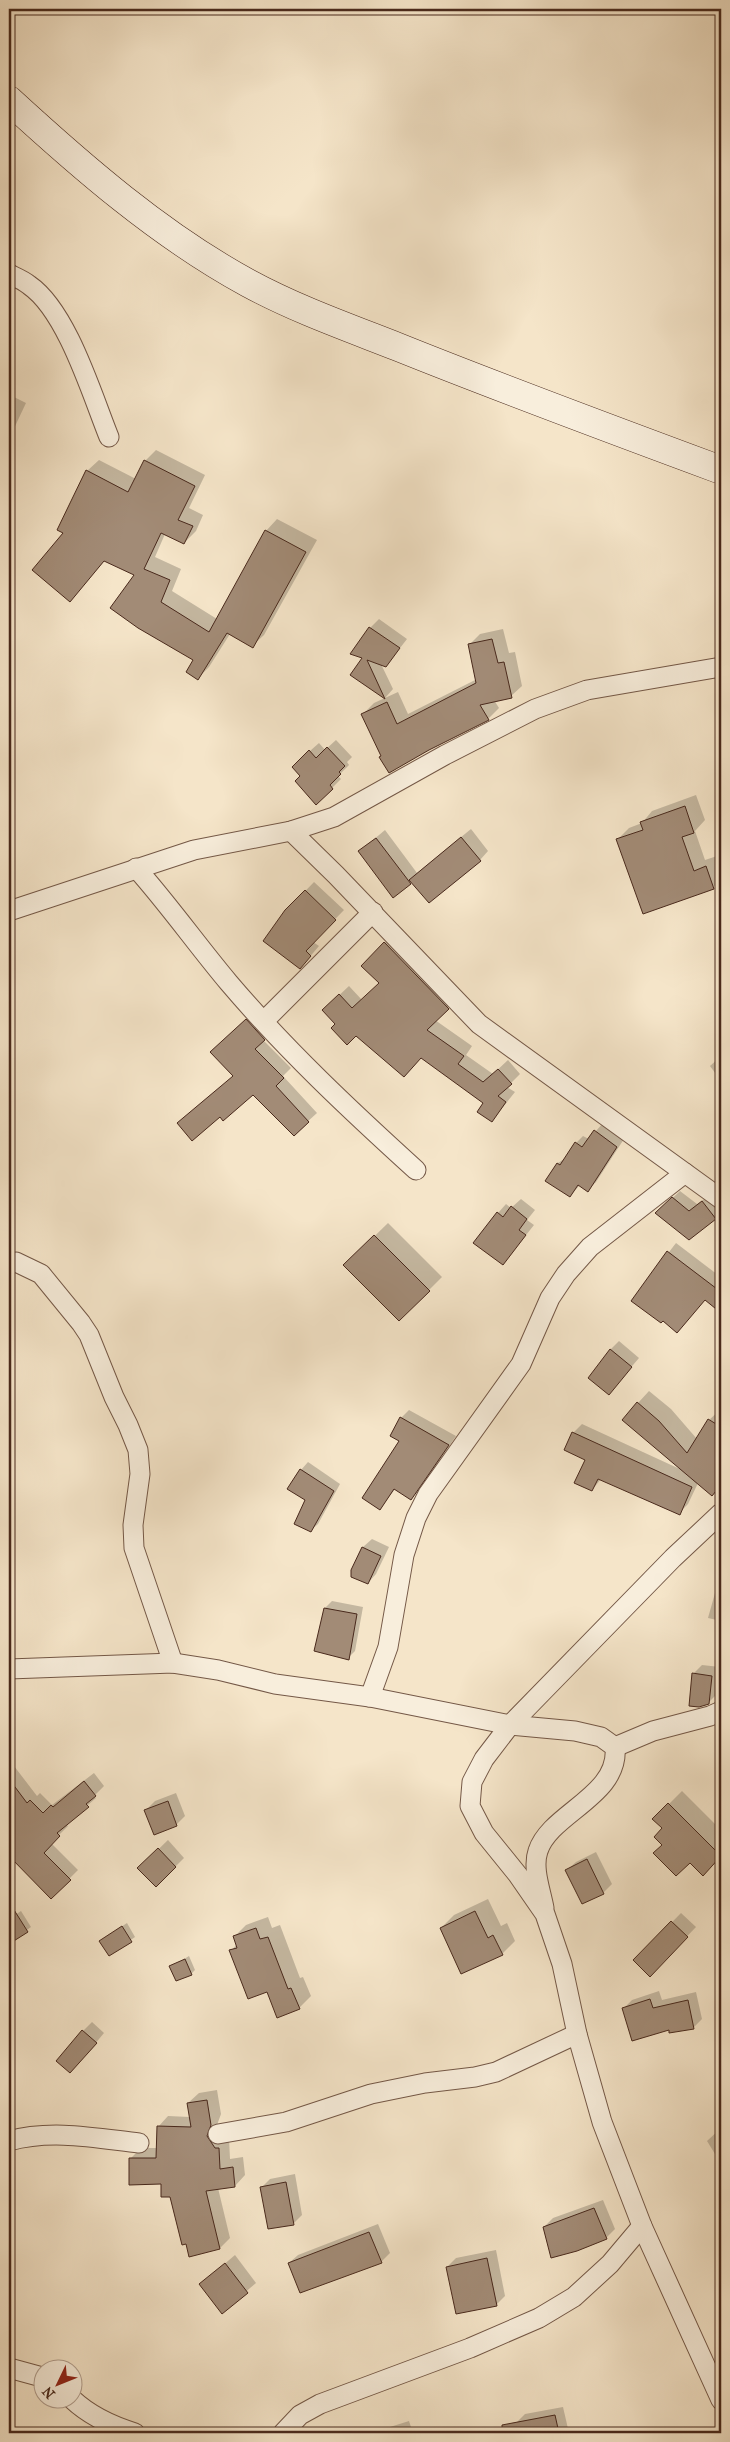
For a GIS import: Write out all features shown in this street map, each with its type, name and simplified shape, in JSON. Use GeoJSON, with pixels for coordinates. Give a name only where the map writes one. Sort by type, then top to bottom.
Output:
{"type":"FeatureCollection","features":[{"type":"Feature","properties":{"kind":"main road"},"geometry":{"type":"LineString","coordinates":[[9,100],[69,155],[122,198],[199,254],[248,283],[306,311],[492,386],[721,470]]}},
{"type":"Feature","properties":{"kind":"street"},"geometry":{"type":"LineString","coordinates":[[9,274],[30,285],[54,312],[71,344],[109,437]]}},
{"type":"Feature","properties":{"kind":"street"},"geometry":{"type":"LineString","coordinates":[[9,911],[194,850],[291,831],[334,817],[446,755],[535,709],[587,690],[721,667]]}},
{"type":"Feature","properties":{"kind":"street"},"geometry":{"type":"LineString","coordinates":[[291,831],[372,912],[479,1024],[721,1199]]}},
{"type":"Feature","properties":{"kind":"street"},"geometry":{"type":"LineString","coordinates":[[136,868],[161,896],[229,983],[264,1021],[309,1069],[416,1170]]}},
{"type":"Feature","properties":{"kind":"street"},"geometry":{"type":"LineString","coordinates":[[264,1021],[372,912]]}},
{"type":"Feature","properties":{"kind":"street"},"geometry":{"type":"LineString","coordinates":[[370,1697],[388,1647],[404,1555],[416,1518],[428,1494],[521,1364],[550,1298],[566,1274],[590,1247],[685,1173]]}},
{"type":"Feature","properties":{"kind":"street"},"geometry":{"type":"LineString","coordinates":[[9,1264],[16,1262],[40,1274],[82,1323],[89,1335],[114,1398],[128,1425],[138,1450],[140,1474],[133,1525],[134,1548],[173,1663]]}},
{"type":"Feature","properties":{"kind":"street"},"geometry":{"type":"LineString","coordinates":[[545,1914],[518,1875],[484,1834],[470,1806],[472,1782],[484,1758],[510,1725],[673,1558],[720,1515]]}},
{"type":"Feature","properties":{"kind":"street"},"geometry":{"type":"LineString","coordinates":[[9,1669],[173,1663],[218,1670],[275,1684],[370,1697],[510,1725],[575,1731],[601,1737],[614,1747],[616,1761],[609,1775],[585,1803],[546,1837],[538,1852],[536,1866],[545,1914],[562,1964],[578,2034],[602,2122],[642,2226],[721,2400]]}},
{"type":"Feature","properties":{"kind":"street"},"geometry":{"type":"LineString","coordinates":[[614,1747],[653,1731],[710,1716],[721,1711]]}},
{"type":"Feature","properties":{"kind":"street"},"geometry":{"type":"LineString","coordinates":[[218,2134],[286,2122],[371,2094],[496,2072],[578,2034]]}},
{"type":"Feature","properties":{"kind":"street"},"geometry":{"type":"LineString","coordinates":[[9,2141],[41,2136],[82,2136],[138,2144]]}},
{"type":"Feature","properties":{"kind":"street"},"geometry":{"type":"LineString","coordinates":[[283,2433],[300,2414],[320,2404],[470,2348],[539,2318],[574,2297],[610,2264],[642,2226]]}},
{"type":"Feature","properties":{"kind":"street"},"geometry":{"type":"LineString","coordinates":[[9,2368],[32,2374]]}},
{"type":"Feature","properties":{"kind":"street"},"geometry":{"type":"LineString","coordinates":[[82,2406],[114,2426],[135,2433]]}},
{"type":"Feature","properties":{"kind":"building"},"geometry":{"type":"Polygon","coordinates":[[[144,460],[195,486],[178,520],[193,526],[184,544],[161,533],[144,569],[170,580],[161,602],[209,632],[265,530],[306,552],[253,648],[227,633],[198,680],[186,672],[193,660],[138,628],[110,608],[134,575],[104,561],[70,602],[32,570],[63,533],[57,530],[86,470],[128,492],[144,460]]]}},
{"type":"Feature","properties":{"kind":"building"},"geometry":{"type":"Polygon","coordinates":[[[369,627],[400,648],[386,667],[367,660],[385,699],[350,675],[362,658],[350,654],[369,627]]]}},
{"type":"Feature","properties":{"kind":"building"},"geometry":{"type":"Polygon","coordinates":[[[492,639],[498,663],[504,662],[512,698],[480,705],[489,720],[429,750],[389,773],[379,757],[381,756],[361,714],[387,702],[397,724],[476,683],[468,644],[492,639]]]}},
{"type":"Feature","properties":{"kind":"building"},"geometry":{"type":"Polygon","coordinates":[[[327,747],[345,766],[339,772],[341,774],[330,785],[333,789],[316,805],[295,781],[300,776],[292,767],[309,750],[316,758],[327,747]]]}},
{"type":"Feature","properties":{"kind":"building"},"geometry":{"type":"Polygon","coordinates":[[[685,806],[694,833],[682,837],[694,871],[706,866],[714,889],[643,914],[616,839],[643,830],[640,822],[685,806]]]}},
{"type":"Feature","properties":{"kind":"building"},"geometry":{"type":"Polygon","coordinates":[[[461,837],[481,861],[429,903],[409,880],[461,837]]]}},
{"type":"Feature","properties":{"kind":"building"},"geometry":{"type":"Polygon","coordinates":[[[376,838],[411,884],[393,898],[358,851],[376,838]]]}},
{"type":"Feature","properties":{"kind":"building"},"geometry":{"type":"Polygon","coordinates":[[[305,890],[336,920],[306,951],[311,956],[300,969],[263,941],[285,910],[305,890]]]}},
{"type":"Feature","properties":{"kind":"building"},"geometry":{"type":"Polygon","coordinates":[[[384,942],[449,1009],[427,1030],[464,1056],[458,1064],[483,1082],[498,1069],[512,1084],[498,1096],[506,1102],[492,1122],[477,1112],[483,1103],[421,1058],[404,1077],[356,1036],[347,1045],[331,1028],[335,1024],[322,1010],[339,994],[352,1008],[379,983],[361,966],[384,942]]]}},
{"type":"Feature","properties":{"kind":"building"},"geometry":{"type":"Polygon","coordinates":[[[246,1019],[265,1040],[255,1049],[284,1078],[276,1086],[309,1122],[294,1136],[253,1095],[223,1121],[220,1117],[192,1141],[177,1123],[233,1076],[210,1052],[246,1019]]]}},
{"type":"Feature","properties":{"kind":"building"},"geometry":{"type":"Polygon","coordinates":[[[594,1130],[617,1147],[588,1192],[578,1185],[570,1197],[545,1181],[557,1163],[560,1165],[575,1142],[582,1147],[594,1130]]]}},
{"type":"Feature","properties":{"kind":"building"},"geometry":{"type":"Polygon","coordinates":[[[672,1197],[689,1211],[702,1201],[716,1219],[689,1240],[655,1213],[672,1197]]]}},
{"type":"Feature","properties":{"kind":"building"},"geometry":{"type":"Polygon","coordinates":[[[511,1206],[527,1219],[519,1230],[526,1235],[503,1265],[473,1243],[497,1212],[503,1217],[511,1206]]]}},
{"type":"Feature","properties":{"kind":"building"},"geometry":{"type":"Polygon","coordinates":[[[374,1235],[430,1291],[399,1321],[343,1265],[374,1235]]]}},
{"type":"Feature","properties":{"kind":"building"},"geometry":{"type":"Polygon","coordinates":[[[667,1251],[721,1292],[721,1313],[705,1300],[677,1333],[663,1321],[661,1323],[631,1301],[667,1251]]]}},
{"type":"Feature","properties":{"kind":"building"},"geometry":{"type":"Polygon","coordinates":[[[610,1349],[632,1367],[609,1395],[588,1378],[610,1349]]]}},
{"type":"Feature","properties":{"kind":"building"},"geometry":{"type":"Polygon","coordinates":[[[637,1402],[659,1421],[687,1453],[708,1419],[721,1427],[721,1494],[716,1491],[712,1496],[622,1420],[637,1402]]]}},
{"type":"Feature","properties":{"kind":"building"},"geometry":{"type":"Polygon","coordinates":[[[400,1417],[449,1445],[411,1500],[394,1489],[380,1510],[362,1498],[399,1441],[390,1436],[400,1417]]]}},
{"type":"Feature","properties":{"kind":"building"},"geometry":{"type":"Polygon","coordinates":[[[572,1432],[692,1487],[680,1515],[598,1479],[592,1491],[574,1483],[585,1460],[564,1450],[572,1432]]]}},
{"type":"Feature","properties":{"kind":"building"},"geometry":{"type":"Polygon","coordinates":[[[300,1469],[334,1491],[311,1532],[294,1524],[305,1500],[287,1489],[300,1469]]]}},
{"type":"Feature","properties":{"kind":"building"},"geometry":{"type":"Polygon","coordinates":[[[362,1547],[381,1556],[368,1584],[351,1577],[351,1570],[362,1547]]]}},
{"type":"Feature","properties":{"kind":"building"},"geometry":{"type":"Polygon","coordinates":[[[324,1608],[357,1614],[349,1660],[314,1651],[324,1608]]]}},
{"type":"Feature","properties":{"kind":"building"},"geometry":{"type":"Polygon","coordinates":[[[692,1673],[712,1676],[709,1704],[699,1707],[689,1706],[692,1673]]]}},
{"type":"Feature","properties":{"kind":"building"},"geometry":{"type":"Polygon","coordinates":[[[9,1779],[27,1803],[30,1800],[43,1813],[84,1781],[96,1796],[86,1804],[89,1807],[57,1833],[60,1836],[44,1853],[71,1880],[51,1899],[9,1856],[9,1779]]]}},
{"type":"Feature","properties":{"kind":"building"},"geometry":{"type":"Polygon","coordinates":[[[168,1801],[177,1826],[154,1835],[144,1810],[168,1801]]]}},
{"type":"Feature","properties":{"kind":"building"},"geometry":{"type":"Polygon","coordinates":[[[668,1803],[721,1856],[703,1876],[690,1863],[676,1876],[653,1853],[662,1845],[654,1837],[662,1828],[652,1819],[668,1803]]]}},
{"type":"Feature","properties":{"kind":"building"},"geometry":{"type":"Polygon","coordinates":[[[158,1848],[176,1867],[156,1887],[137,1868],[158,1848]]]}},
{"type":"Feature","properties":{"kind":"building"},"geometry":{"type":"Polygon","coordinates":[[[587,1859],[604,1894],[582,1904],[565,1870],[587,1859]]]}},
{"type":"Feature","properties":{"kind":"building"},"geometry":{"type":"Polygon","coordinates":[[[9,1902],[28,1932],[9,1944],[9,1902]]]}},
{"type":"Feature","properties":{"kind":"building"},"geometry":{"type":"Polygon","coordinates":[[[475,1911],[488,1938],[493,1935],[503,1955],[461,1974],[440,1928],[475,1911]]]}},
{"type":"Feature","properties":{"kind":"building"},"geometry":{"type":"Polygon","coordinates":[[[671,1921],[688,1937],[650,1977],[633,1960],[671,1921]]]}},
{"type":"Feature","properties":{"kind":"building"},"geometry":{"type":"Polygon","coordinates":[[[122,1926],[132,1942],[109,1956],[99,1941],[122,1926]]]}},
{"type":"Feature","properties":{"kind":"building"},"geometry":{"type":"Polygon","coordinates":[[[256,1928],[260,1939],[268,1937],[288,1989],[291,1988],[300,2009],[277,2018],[267,1992],[248,1999],[229,1950],[237,1948],[233,1936],[256,1928]]]}},
{"type":"Feature","properties":{"kind":"building"},"geometry":{"type":"Polygon","coordinates":[[[185,1959],[192,1975],[176,1981],[169,1966],[185,1959]]]}},
{"type":"Feature","properties":{"kind":"building"},"geometry":{"type":"Polygon","coordinates":[[[650,1999],[653,2008],[688,2000],[694,2029],[669,2033],[669,2030],[632,2041],[622,2008],[650,1999]]]}},
{"type":"Feature","properties":{"kind":"building"},"geometry":{"type":"Polygon","coordinates":[[[82,2030],[97,2043],[70,2073],[56,2061],[82,2030]]]}},
{"type":"Feature","properties":{"kind":"building"},"geometry":{"type":"Polygon","coordinates":[[[207,2100],[211,2125],[207,2136],[215,2148],[219,2148],[220,2169],[233,2167],[235,2187],[206,2191],[220,2249],[189,2257],[186,2244],[182,2245],[170,2197],[161,2197],[161,2184],[129,2185],[129,2158],[156,2158],[157,2126],[191,2127],[187,2103],[207,2100]]]}},
{"type":"Feature","properties":{"kind":"building"},"geometry":{"type":"Polygon","coordinates":[[[286,2182],[294,2225],[268,2229],[260,2187],[286,2182]]]}},
{"type":"Feature","properties":{"kind":"building"},"geometry":{"type":"Polygon","coordinates":[[[594,2208],[607,2239],[577,2251],[551,2258],[543,2227],[594,2208]]]}},
{"type":"Feature","properties":{"kind":"building"},"geometry":{"type":"Polygon","coordinates":[[[369,2232],[382,2263],[300,2293],[288,2263],[369,2232]]]}},
{"type":"Feature","properties":{"kind":"building"},"geometry":{"type":"Polygon","coordinates":[[[487,2258],[497,2306],[456,2314],[446,2267],[487,2258]]]}},
{"type":"Feature","properties":{"kind":"building"},"geometry":{"type":"Polygon","coordinates":[[[225,2263],[248,2293],[222,2314],[199,2284],[225,2263]]]}},
{"type":"Feature","properties":{"kind":"building"},"geometry":{"type":"Polygon","coordinates":[[[555,2415],[559,2433],[502,2433],[502,2425],[555,2415]]]}}]}
